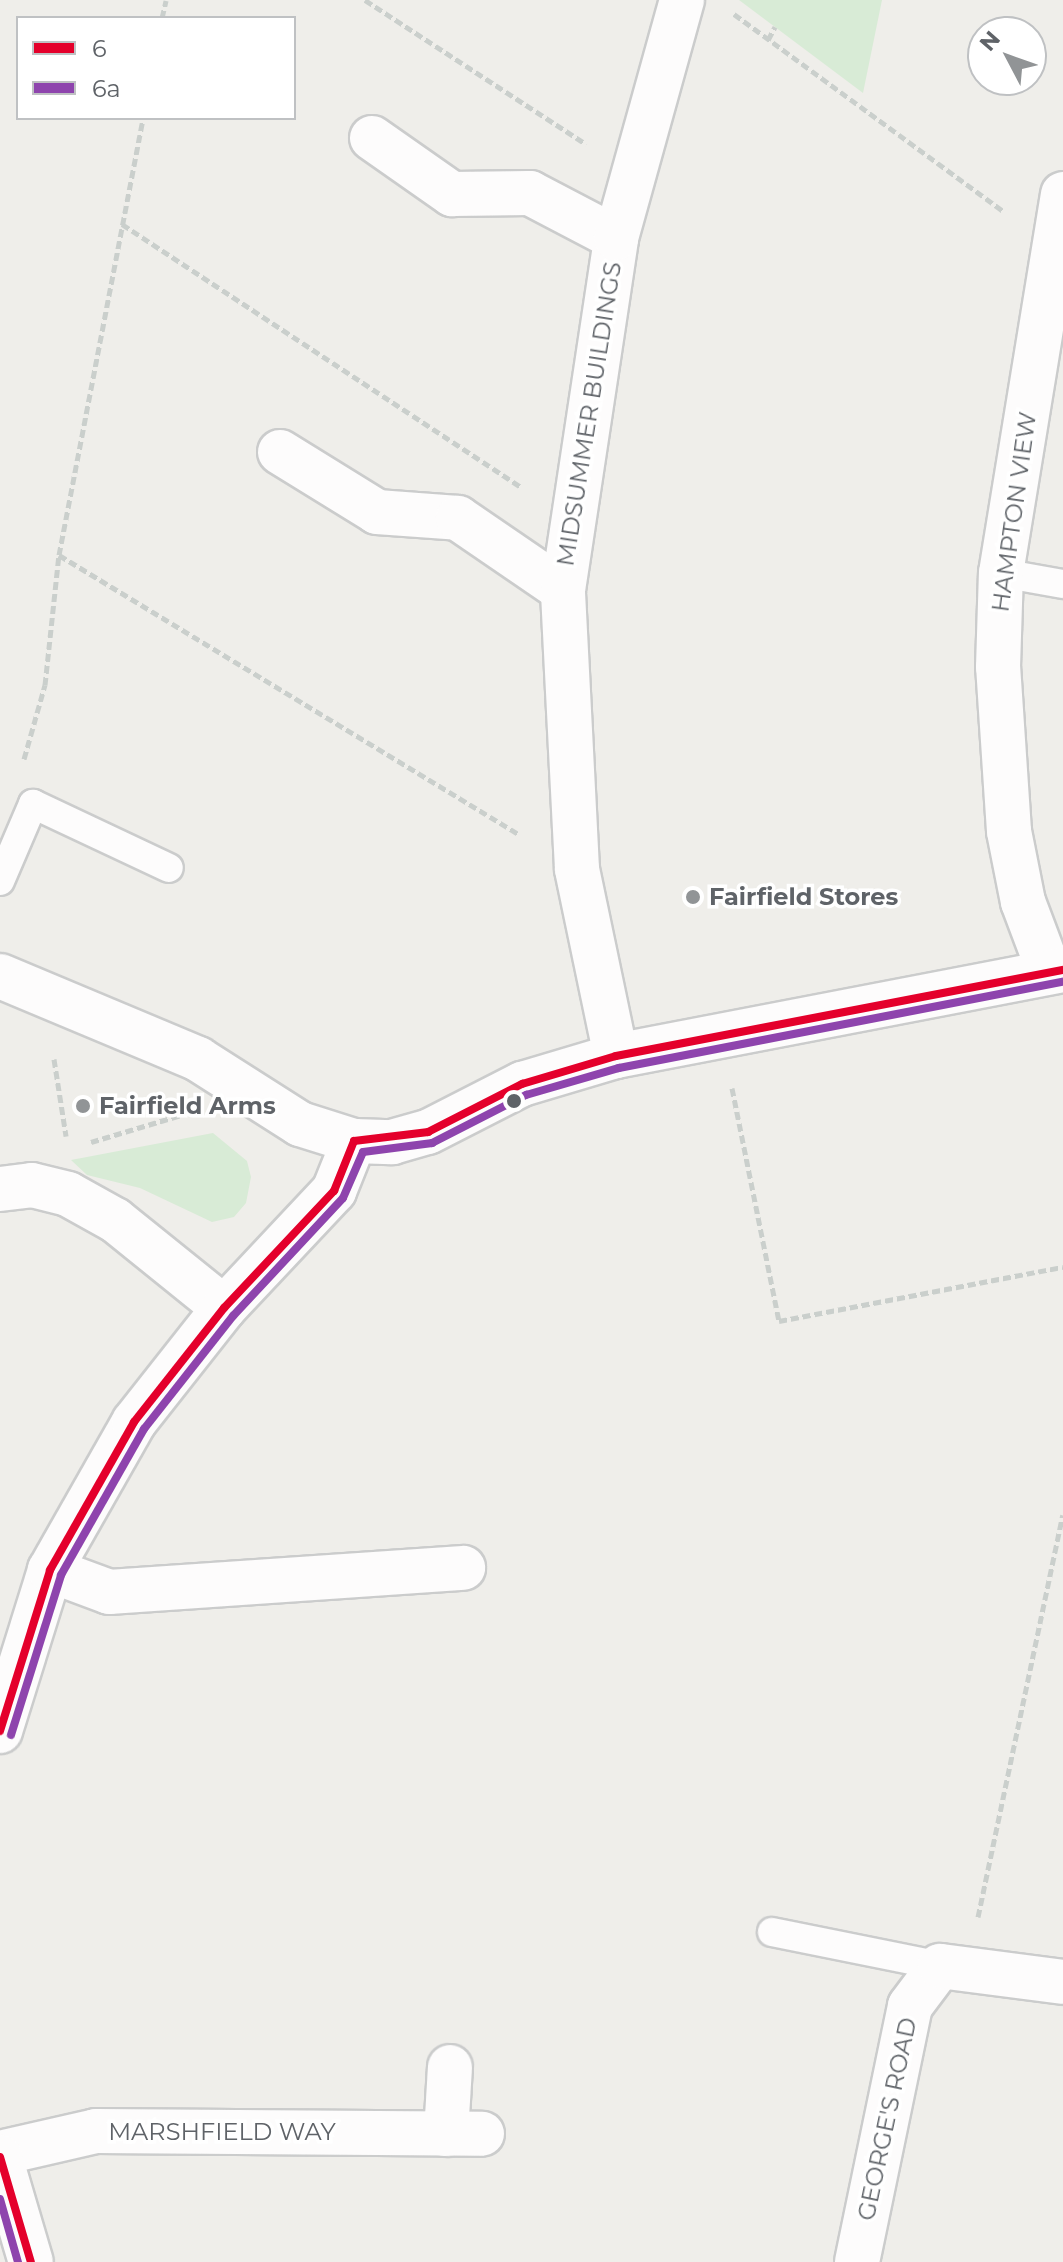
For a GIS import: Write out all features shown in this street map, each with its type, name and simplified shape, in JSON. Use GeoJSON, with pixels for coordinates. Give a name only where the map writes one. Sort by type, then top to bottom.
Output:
{"type":"FeatureCollection","features":[{"type":"Feature","properties":{"kind":"street","name":"MIDSUMMER BUILDINGS"},"geometry":{"type":"LineString","coordinates":[[616,1056],[577,869],[563,590],[616,238],[682,0]]}},
{"type":"Feature","properties":{"kind":"street","name":"MIDSUMMER BUILDINGS"},"geometry":{"type":"LineString","coordinates":[[372,138],[452,194],[530,193],[616,238]]}},
{"type":"Feature","properties":{"kind":"street","name":"HAMPTON VIEW"},"geometry":{"type":"LineString","coordinates":[[1056,970],[1023,902],[1009,831],[1000,745],[1001,573],[1063,194]]}},
{"type":"Feature","properties":{"kind":"street","name":"MIDSUMMER BUILDINGS"},"geometry":{"type":"LineString","coordinates":[[280,452],[377,512],[458,518],[563,590]]}},
{"type":"Feature","properties":{"kind":"street"},"geometry":{"type":"LineString","coordinates":[[0,976],[198,1059],[255,1092],[300,1124],[354,1141],[428,1132],[522,1084],[616,1056],[1056,970]]}},
{"type":"Feature","properties":{"kind":"street"},"geometry":{"type":"LineString","coordinates":[[0,1731],[50,1570],[134,1422],[224,1308],[334,1191],[354,1141]]}},
{"type":"Feature","properties":{"kind":"street"},"geometry":{"type":"LineString","coordinates":[[0,1189],[32,1185],[68,1194],[115,1220],[224,1308]]}},
{"type":"Feature","properties":{"kind":"street"},"geometry":{"type":"LineString","coordinates":[[50,1570],[109,1592],[463,1568]]}},
{"type":"Feature","properties":{"kind":"street"},"geometry":{"type":"LineString","coordinates":[[954,1968],[1063,1982]]}},
{"type":"Feature","properties":{"kind":"street","name":"GEORGE'S ROAD"},"geometry":{"type":"LineString","coordinates":[[857,2262],[910,2006],[954,1968]]}},
{"type":"Feature","properties":{"kind":"street","name":"MARSHFIELD WAY"},"geometry":{"type":"LineString","coordinates":[[31,2262],[0,2155],[96,2131],[464,2134],[450,2067]]}},
{"type":"Feature","properties":{"kind":"lane"},"geometry":{"type":"LineString","coordinates":[[1001,573],[1063,584]]}},
{"type":"Feature","properties":{"kind":"lane"},"geometry":{"type":"LineString","coordinates":[[0,881],[33,804],[169,868]]}},
{"type":"Feature","properties":{"kind":"lane"},"geometry":{"type":"LineString","coordinates":[[772,1932],[954,1968]]}},
{"type":"Feature","properties":{"kind":"path"},"geometry":{"type":"LineString","coordinates":[[365,0],[633,175]]}},
{"type":"Feature","properties":{"kind":"path"},"geometry":{"type":"LineString","coordinates":[[743,22],[965,177],[1053,255]]}},
{"type":"Feature","properties":{"kind":"path"},"geometry":{"type":"LineString","coordinates":[[768,40],[775,27]]}},
{"type":"Feature","properties":{"kind":"path"},"geometry":{"type":"LineString","coordinates":[[19,777],[45,685],[59,555],[143,120]]}},
{"type":"Feature","properties":{"kind":"path"},"geometry":{"type":"LineString","coordinates":[[122,224],[572,521]]}},
{"type":"Feature","properties":{"kind":"path"},"geometry":{"type":"LineString","coordinates":[[59,555],[577,869]]}},
{"type":"Feature","properties":{"kind":"path"},"geometry":{"type":"LineString","coordinates":[[721,1034],[779,1321],[1063,1267]]}},
{"type":"Feature","properties":{"kind":"path"},"geometry":{"type":"LineString","coordinates":[[54,1060],[68,1149],[68,1194]]}},
{"type":"Feature","properties":{"kind":"path"},"geometry":{"type":"LineString","coordinates":[[68,1149],[255,1092]]}},
{"type":"Feature","properties":{"kind":"path"},"geometry":{"type":"LineString","coordinates":[[954,1968],[1063,1515]]}},
{"type":"Feature","properties":{"kind":"green space"},"geometry":{"type":"Polygon","coordinates":[[[739,0],[882,0],[863,93],[739,0]]]}},
{"type":"Feature","properties":{"kind":"green space"},"geometry":{"type":"Polygon","coordinates":[[[213,1133],[247,1161],[251,1177],[246,1203],[234,1217],[212,1222],[140,1188],[87,1175],[71,1160],[213,1133]]]}},
{"type":"Feature","properties":{"kind":"transit line","name":"6"},"geometry":{"type":"LineString","coordinates":[[0,1731],[50,1570],[134,1422],[224,1308],[334,1191],[354,1141],[428,1132],[522,1084],[616,1056],[1063,970]]}},
{"type":"Feature","properties":{"kind":"transit line","name":"6a"},"geometry":{"type":"LineString","coordinates":[[11,1735],[61,1575],[144,1429],[233,1316],[343,1198],[363,1152],[432,1143],[526,1095],[619,1068],[1063,982]]}},
{"type":"Feature","properties":{"kind":"transit line","name":"6"},"geometry":{"type":"LineString","coordinates":[[0,2157],[31,2262]]}},
{"type":"Feature","properties":{"kind":"transit line","name":"6a"},"geometry":{"type":"LineString","coordinates":[[0,2199],[18,2262]]}},
{"type":"Feature","properties":{"kind":"place","name":"Fairfield Stores"},"geometry":{"type":"Point","coordinates":[693,897]}},
{"type":"Feature","properties":{"kind":"place","name":"Fairfield Arms"},"geometry":{"type":"Point","coordinates":[83,1106]}}]}
